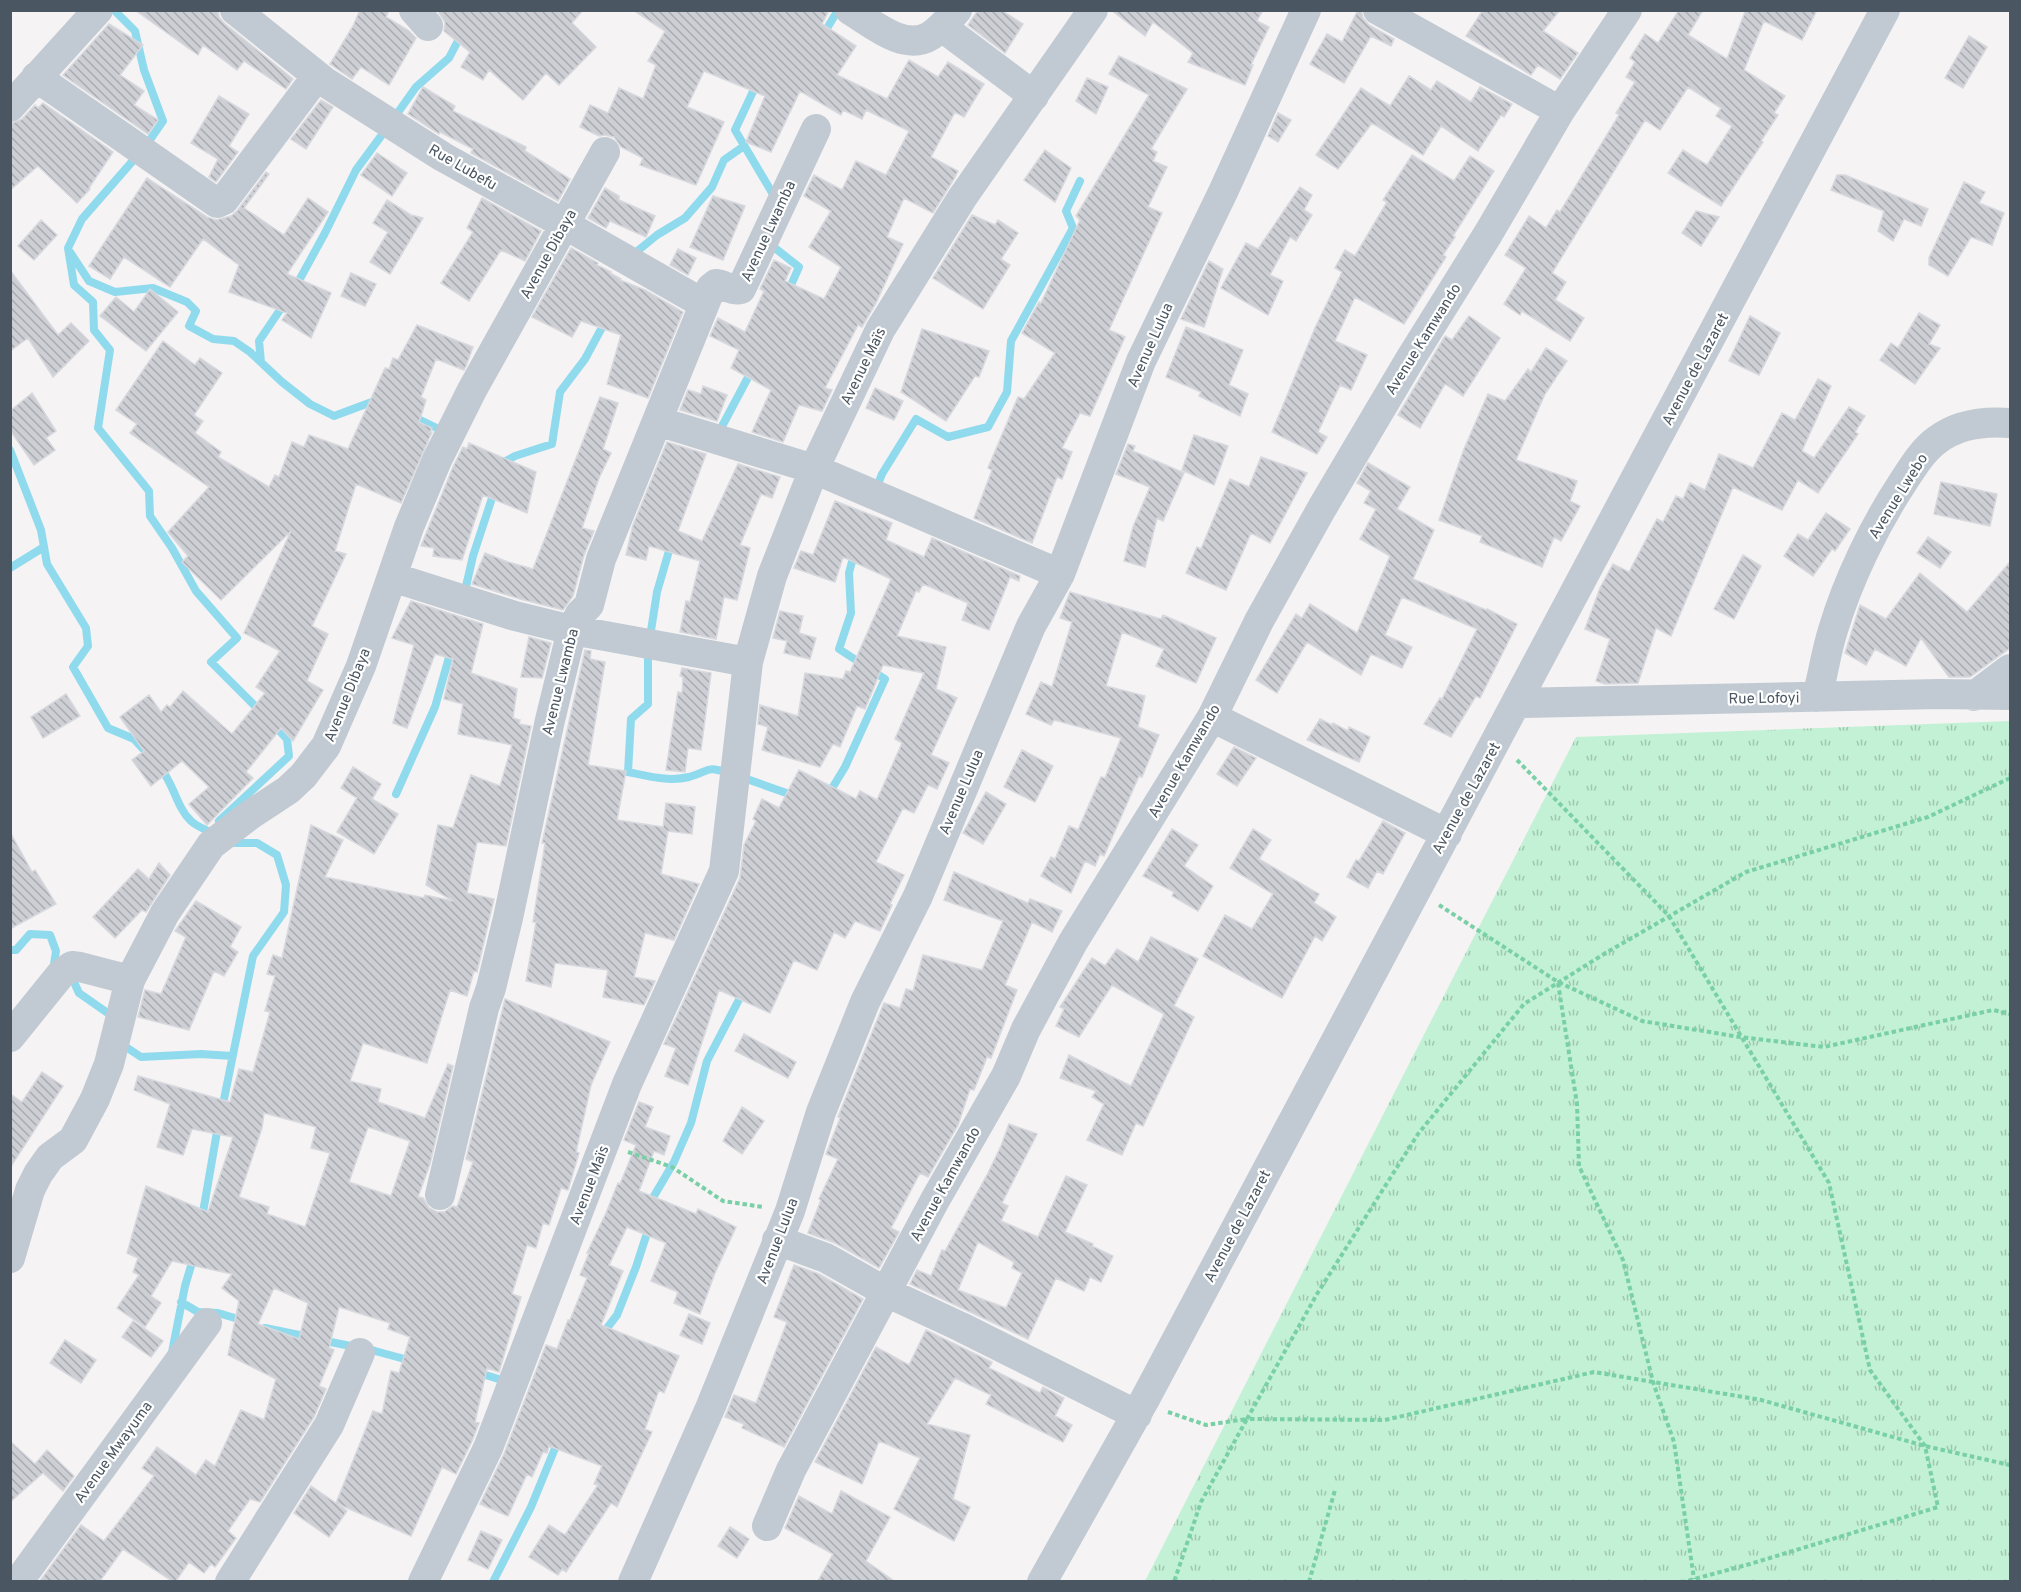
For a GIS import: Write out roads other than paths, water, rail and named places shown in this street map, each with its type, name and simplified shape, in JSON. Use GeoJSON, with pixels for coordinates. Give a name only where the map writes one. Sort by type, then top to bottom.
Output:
{"type":"FeatureCollection","features":[{"type":"Feature","properties":{"kind":"street"},"geometry":{"type":"LineString","coordinates":[[10,107],[98,10]]}},
{"type":"Feature","properties":{"kind":"street","name":"Rue Lubefu"},"geometry":{"type":"LineString","coordinates":[[235,10],[317,76],[443,157],[704,304]]}},
{"type":"Feature","properties":{"kind":"street"},"geometry":{"type":"LineString","coordinates":[[850,10],[905,41],[917,42],[929,37],[950,19],[1034,96]]}},
{"type":"Feature","properties":{"kind":"street","name":"Avenue Maïs"},"geometry":{"type":"LineString","coordinates":[[423,1581],[488,1448],[627,1083],[724,871],[748,662],[772,576],[814,469],[880,330],[962,198],[1093,10]]}},
{"type":"Feature","properties":{"kind":"street","name":"Avenue Lulua"},"geometry":{"type":"LineString","coordinates":[[633,1581],[711,1406],[790,1211],[821,1112],[866,1002],[918,896],[1031,626],[1060,574],[1141,361],[1223,192],[1306,10]]}},
{"type":"Feature","properties":{"kind":"street"},"geometry":{"type":"LineString","coordinates":[[1378,10],[1560,111]]}},
{"type":"Feature","properties":{"kind":"street","name":"Avenue Kamwando"},"geometry":{"type":"LineString","coordinates":[[767,1526],[791,1470],[886,1292],[1006,1076],[1026,1029],[1073,942],[1212,717],[1259,621],[1322,508],[1409,361],[1488,234],[1560,111],[1627,10]]}},
{"type":"Feature","properties":{"kind":"street","name":"Avenue de Lazaret"},"geometry":{"type":"LineString","coordinates":[[1042,1581],[1090,1501],[1141,1407],[1415,891],[1518,703],[1885,10]]}},
{"type":"Feature","properties":{"kind":"street"},"geometry":{"type":"LineString","coordinates":[[36,77],[217,203],[224,200],[317,76]]}},
{"type":"Feature","properties":{"kind":"street","name":"Avenue Lwamba"},"geometry":{"type":"LineString","coordinates":[[440,1195],[484,1008],[508,918],[550,720],[572,630],[580,614],[589,605],[601,559],[713,285],[722,284],[734,290],[741,289],[816,129]]}},
{"type":"Feature","properties":{"kind":"street","name":"Avenue Dibaya"},"geometry":{"type":"LineString","coordinates":[[10,1258],[30,1191],[38,1174],[50,1157],[73,1140],[95,1099],[109,1064],[130,980],[165,913],[211,845],[288,790],[309,770],[326,746],[360,666],[409,527],[437,460],[472,390],[605,152]]}},
{"type":"Feature","properties":{"kind":"street"},"geometry":{"type":"LineString","coordinates":[[657,421],[814,469],[1060,574]]}},
{"type":"Feature","properties":{"kind":"street","name":"Avenue Lwebo"},"geometry":{"type":"LineString","coordinates":[[1817,697],[1833,629],[1849,587],[1868,543],[1910,471],[1935,441],[1953,430],[1984,422],[2010,423]]}},
{"type":"Feature","properties":{"kind":"street"},"geometry":{"type":"LineString","coordinates":[[392,577],[515,616],[572,630],[748,662]]}},
{"type":"Feature","properties":{"kind":"street"},"geometry":{"type":"LineString","coordinates":[[1974,696],[2010,669]]}},
{"type":"Feature","properties":{"kind":"street","name":"Rue Lofoyi"},"geometry":{"type":"LineString","coordinates":[[1518,703],[1939,694],[2010,695]]}},
{"type":"Feature","properties":{"kind":"street"},"geometry":{"type":"LineString","coordinates":[[1212,717],[1447,834]]}},
{"type":"Feature","properties":{"kind":"street"},"geometry":{"type":"LineString","coordinates":[[10,1037],[68,968],[80,967],[130,980]]}},
{"type":"Feature","properties":{"kind":"street"},"geometry":{"type":"LineString","coordinates":[[777,1240],[826,1258],[886,1292],[1141,1407]]}},
{"type":"Feature","properties":{"kind":"street","name":"Avenue Mwayuma"},"geometry":{"type":"LineString","coordinates":[[18,1581],[207,1323]]}},
{"type":"Feature","properties":{"kind":"street"},"geometry":{"type":"LineString","coordinates":[[230,1581],[328,1425],[360,1353]]}},
{"type":"Feature","properties":{"kind":"waterway"},"geometry":{"type":"LineString","coordinates":[[114,10],[135,31],[144,70],[163,121],[145,147]]}},
{"type":"Feature","properties":{"kind":"waterway"},"geometry":{"type":"LineString","coordinates":[[823,35],[838,10]]}},
{"type":"Feature","properties":{"kind":"waterway"},"geometry":{"type":"LineString","coordinates":[[394,118],[416,87],[449,58],[461,35]]}},
{"type":"Feature","properties":{"kind":"waterway"},"geometry":{"type":"LineString","coordinates":[[757,83],[735,130],[774,196]]}},
{"type":"Feature","properties":{"kind":"waterway"},"geometry":{"type":"LineString","coordinates":[[296,286],[356,170],[387,128]]}},
{"type":"Feature","properties":{"kind":"waterway"},"geometry":{"type":"LineString","coordinates":[[634,257],[635,253],[657,235],[685,218],[712,187],[724,160],[744,146]]}},
{"type":"Feature","properties":{"kind":"waterway"},"geometry":{"type":"LineString","coordinates":[[137,156],[82,219],[68,248],[74,285],[93,302],[94,330],[110,350],[98,428],[149,491],[150,516],[172,548],[196,591],[237,638],[211,662],[262,713]]}},
{"type":"Feature","properties":{"kind":"waterway"},"geometry":{"type":"LineString","coordinates":[[876,489],[882,474],[916,419],[948,437],[988,427],[1007,392],[1011,341],[1073,228],[1066,211],[1080,181]]}},
{"type":"Feature","properties":{"kind":"waterway"},"geometry":{"type":"LineString","coordinates":[[771,242],[771,245],[799,267],[788,292]]}},
{"type":"Feature","properties":{"kind":"waterway"},"geometry":{"type":"LineString","coordinates":[[70,252],[89,281],[115,292],[153,288],[187,302],[196,311],[189,326],[213,339],[234,341],[310,404],[334,416],[377,400]]}},
{"type":"Feature","properties":{"kind":"waterway"},"geometry":{"type":"LineString","coordinates":[[261,362],[259,341],[284,304]]}},
{"type":"Feature","properties":{"kind":"waterway"},"geometry":{"type":"LineString","coordinates":[[500,464],[515,456],[552,444],[560,392],[585,359],[606,320]]}},
{"type":"Feature","properties":{"kind":"waterway"},"geometry":{"type":"LineString","coordinates":[[719,432],[753,368]]}},
{"type":"Feature","properties":{"kind":"waterway"},"geometry":{"type":"LineString","coordinates":[[412,416],[445,432]]}},
{"type":"Feature","properties":{"kind":"waterway"},"geometry":{"type":"LineString","coordinates":[[10,450],[41,530],[47,564],[86,628],[88,646],[73,667],[108,728],[134,739],[146,752]]}},
{"type":"Feature","properties":{"kind":"waterway"},"geometry":{"type":"LineString","coordinates":[[464,595],[473,556],[494,492]]}},
{"type":"Feature","properties":{"kind":"waterway"},"geometry":{"type":"LineString","coordinates":[[650,637],[657,592],[671,544]]}},
{"type":"Feature","properties":{"kind":"waterway"},"geometry":{"type":"LineString","coordinates":[[10,568],[44,547]]}},
{"type":"Feature","properties":{"kind":"waterway"},"geometry":{"type":"LineString","coordinates":[[828,795],[845,767],[885,679],[839,649],[851,613],[849,573],[854,554]]}},
{"type":"Feature","properties":{"kind":"waterway"},"geometry":{"type":"LineString","coordinates":[[648,649],[648,704],[631,719],[628,772],[674,779],[689,777],[711,769],[730,773]]}},
{"type":"Feature","properties":{"kind":"waterway"},"geometry":{"type":"LineString","coordinates":[[396,794],[435,707],[451,650]]}},
{"type":"Feature","properties":{"kind":"waterway"},"geometry":{"type":"LineString","coordinates":[[219,821],[289,756],[287,739],[272,723]]}},
{"type":"Feature","properties":{"kind":"waterway"},"geometry":{"type":"LineString","coordinates":[[160,768],[186,815],[193,823],[215,835]]}},
{"type":"Feature","properties":{"kind":"waterway"},"geometry":{"type":"LineString","coordinates":[[741,777],[795,796]]}},
{"type":"Feature","properties":{"kind":"waterway"},"geometry":{"type":"LineString","coordinates":[[222,1109],[253,956],[284,912],[286,885],[277,855],[257,843],[231,843]]}},
{"type":"Feature","properties":{"kind":"waterway"},"geometry":{"type":"LineString","coordinates":[[10,950],[16,950],[30,934],[50,935],[56,951],[54,964],[58,968]]}},
{"type":"Feature","properties":{"kind":"waterway"},"geometry":{"type":"LineString","coordinates":[[69,977],[73,980],[79,993],[112,1016]]}},
{"type":"Feature","properties":{"kind":"waterway"},"geometry":{"type":"LineString","coordinates":[[653,1206],[654,1196],[674,1162],[691,1123],[707,1061],[743,992]]}},
{"type":"Feature","properties":{"kind":"waterway"},"geometry":{"type":"LineString","coordinates":[[123,1042],[123,1045],[141,1057],[201,1054],[232,1056]]}},
{"type":"Feature","properties":{"kind":"waterway"},"geometry":{"type":"LineString","coordinates":[[202,1218],[218,1126]]}},
{"type":"Feature","properties":{"kind":"waterway"},"geometry":{"type":"LineString","coordinates":[[601,1336],[617,1315],[649,1227]]}},
{"type":"Feature","properties":{"kind":"waterway"},"geometry":{"type":"LineString","coordinates":[[172,1352],[185,1286],[194,1256]]}},
{"type":"Feature","properties":{"kind":"waterway"},"geometry":{"type":"LineString","coordinates":[[181,1302],[198,1312],[218,1313],[245,1321]]}},
{"type":"Feature","properties":{"kind":"waterway"},"geometry":{"type":"LineString","coordinates":[[265,1328],[309,1337]]}},
{"type":"Feature","properties":{"kind":"waterway"},"geometry":{"type":"LineString","coordinates":[[321,1340],[412,1361]]}},
{"type":"Feature","properties":{"kind":"waterway"},"geometry":{"type":"LineString","coordinates":[[476,1372],[508,1382]]}},
{"type":"Feature","properties":{"kind":"waterway"},"geometry":{"type":"LineString","coordinates":[[493,1582],[531,1507],[558,1441]]}}]}
